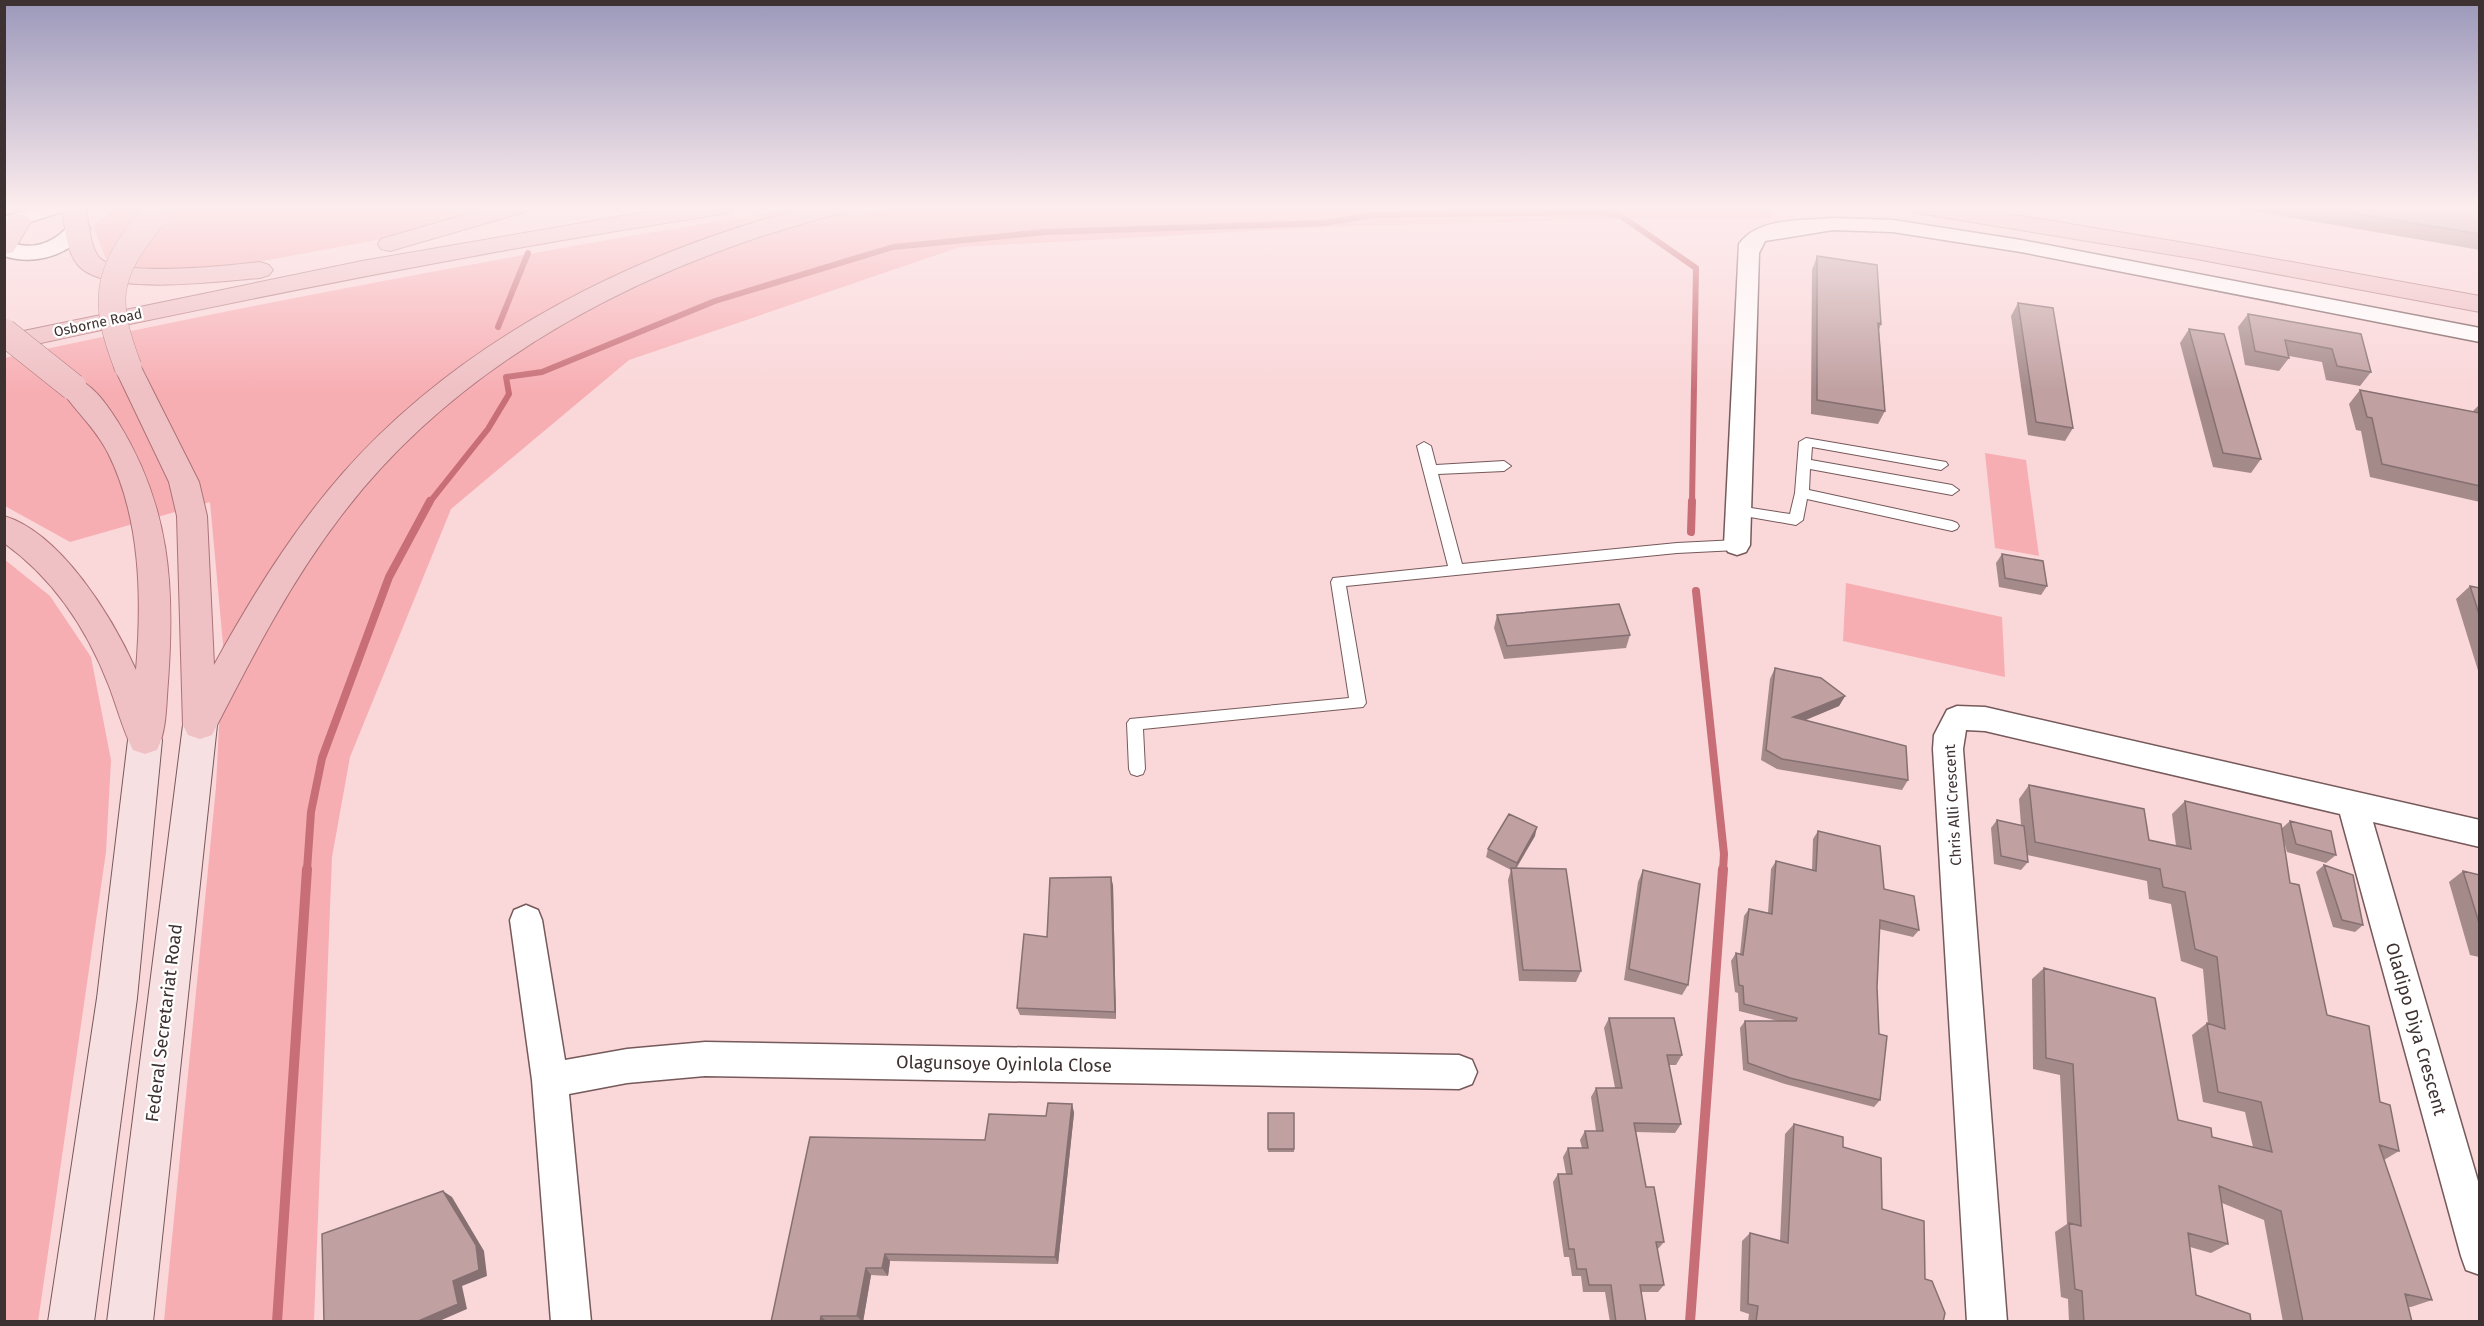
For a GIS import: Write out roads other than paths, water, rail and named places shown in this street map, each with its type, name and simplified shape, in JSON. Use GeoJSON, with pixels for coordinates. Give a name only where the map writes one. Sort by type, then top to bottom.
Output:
{"type":"FeatureCollection","features":[{"type":"Feature","properties":{"kind":"main road"},"geometry":{"type":"LineString","coordinates":[[96,269],[111,274],[160,276],[260,270]]}},
{"type":"Feature","properties":{"kind":"main road"},"geometry":{"type":"LineString","coordinates":[[116,269],[111,286],[109,311],[116,338],[184,482],[192,516],[200,725]]}},
{"type":"Feature","properties":{"kind":"main road","name":"Osborne Road"},"geometry":{"type":"LineString","coordinates":[[4,324],[266,269]]}},
{"type":"Feature","properties":{"kind":"main road","name":"Osborne Road"},"geometry":{"type":"LineString","coordinates":[[4,343],[358,269]]}},
{"type":"Feature","properties":{"kind":"main road"},"geometry":{"type":"LineString","coordinates":[[200,725],[238,653],[287,569],[355,478],[402,432],[466,379],[537,328],[626,280],[653,269]]}},
{"type":"Feature","properties":{"kind":"main road"},"geometry":{"type":"LineString","coordinates":[[2288,269],[2480,304]]}},
{"type":"Feature","properties":{"kind":"main road"},"geometry":{"type":"LineString","coordinates":[[2381,269],[2480,286]]}},
{"type":"Feature","properties":{"kind":"main road"},"geometry":{"type":"LineString","coordinates":[[4,332],[74,387],[101,418],[139,492],[150,533],[156,629],[140,681],[145,740],[117,998],[71,1322]]}},
{"type":"Feature","properties":{"kind":"main road"},"geometry":{"type":"LineString","coordinates":[[4,527],[47,560],[68,584],[140,681]]}},
{"type":"Feature","properties":{"kind":"main road","name":"Federal Secretariat Road"},"geometry":{"type":"LineString","coordinates":[[129,1322],[200,725]]}},
{"type":"Feature","properties":{"kind":"street"},"geometry":{"type":"LineString","coordinates":[[1737,545],[1747,269]]}},
{"type":"Feature","properties":{"kind":"street"},"geometry":{"type":"LineString","coordinates":[[2139,269],[2480,335]]}},
{"type":"Feature","properties":{"kind":"street","name":"Chris Alli Crescent"},"geometry":{"type":"LineString","coordinates":[[1987,1322],[1948,749],[1953,723],[1964,716],[1985,719],[2480,834]]}},
{"type":"Feature","properties":{"kind":"street","name":"Oladipo Diya Crescent"},"geometry":{"type":"LineString","coordinates":[[2352,803],[2480,1256]]}},
{"type":"Feature","properties":{"kind":"street"},"geometry":{"type":"LineString","coordinates":[[526,920],[550,1080],[571,1322]]}},
{"type":"Feature","properties":{"kind":"street","name":"Olagunsoye Oyinlola Close"},"geometry":{"type":"LineString","coordinates":[[550,1080],[627,1066],[705,1059],[1459,1072]]}},
{"type":"Feature","properties":{"kind":"lane"},"geometry":{"type":"LineString","coordinates":[[1738,511],[1796,519],[1802,493],[1806,442],[1941,465]]}},
{"type":"Feature","properties":{"kind":"lane"},"geometry":{"type":"LineString","coordinates":[[1424,446],[1456,570]]}},
{"type":"Feature","properties":{"kind":"lane"},"geometry":{"type":"LineString","coordinates":[[1804,463],[1952,490]]}},
{"type":"Feature","properties":{"kind":"lane"},"geometry":{"type":"LineString","coordinates":[[1430,470],[1504,466]]}},
{"type":"Feature","properties":{"kind":"lane"},"geometry":{"type":"LineString","coordinates":[[1802,493],[1952,526]]}},
{"type":"Feature","properties":{"kind":"lane"},"geometry":{"type":"LineString","coordinates":[[1137,769],[1135,723],[1358,703],[1338,582],[1677,548],[1737,545]]}},
{"type":"Feature","properties":{"kind":"waterway"},"geometry":{"type":"LineString","coordinates":[[498,327],[522,269]]}},
{"type":"Feature","properties":{"kind":"waterway"},"geometry":{"type":"LineString","coordinates":[[429,503],[488,429],[509,394],[506,377],[542,372],[715,301],[821,269]]}},
{"type":"Feature","properties":{"kind":"waterway"},"geometry":{"type":"LineString","coordinates":[[1692,503],[1696,269]]}},
{"type":"Feature","properties":{"kind":"waterway"},"geometry":{"type":"LineString","coordinates":[[307,870],[311,812],[322,758],[389,577],[430,501]]}},
{"type":"Feature","properties":{"kind":"waterway"},"geometry":{"type":"LineString","coordinates":[[1691,532],[1692,501]]}},
{"type":"Feature","properties":{"kind":"waterway"},"geometry":{"type":"LineString","coordinates":[[1696,591],[1724,854],[1723,870]]}},
{"type":"Feature","properties":{"kind":"waterway"},"geometry":{"type":"LineString","coordinates":[[277,1322],[307,869]]}},
{"type":"Feature","properties":{"kind":"waterway"},"geometry":{"type":"LineString","coordinates":[[1690,1322],[1723,869]]}}]}
